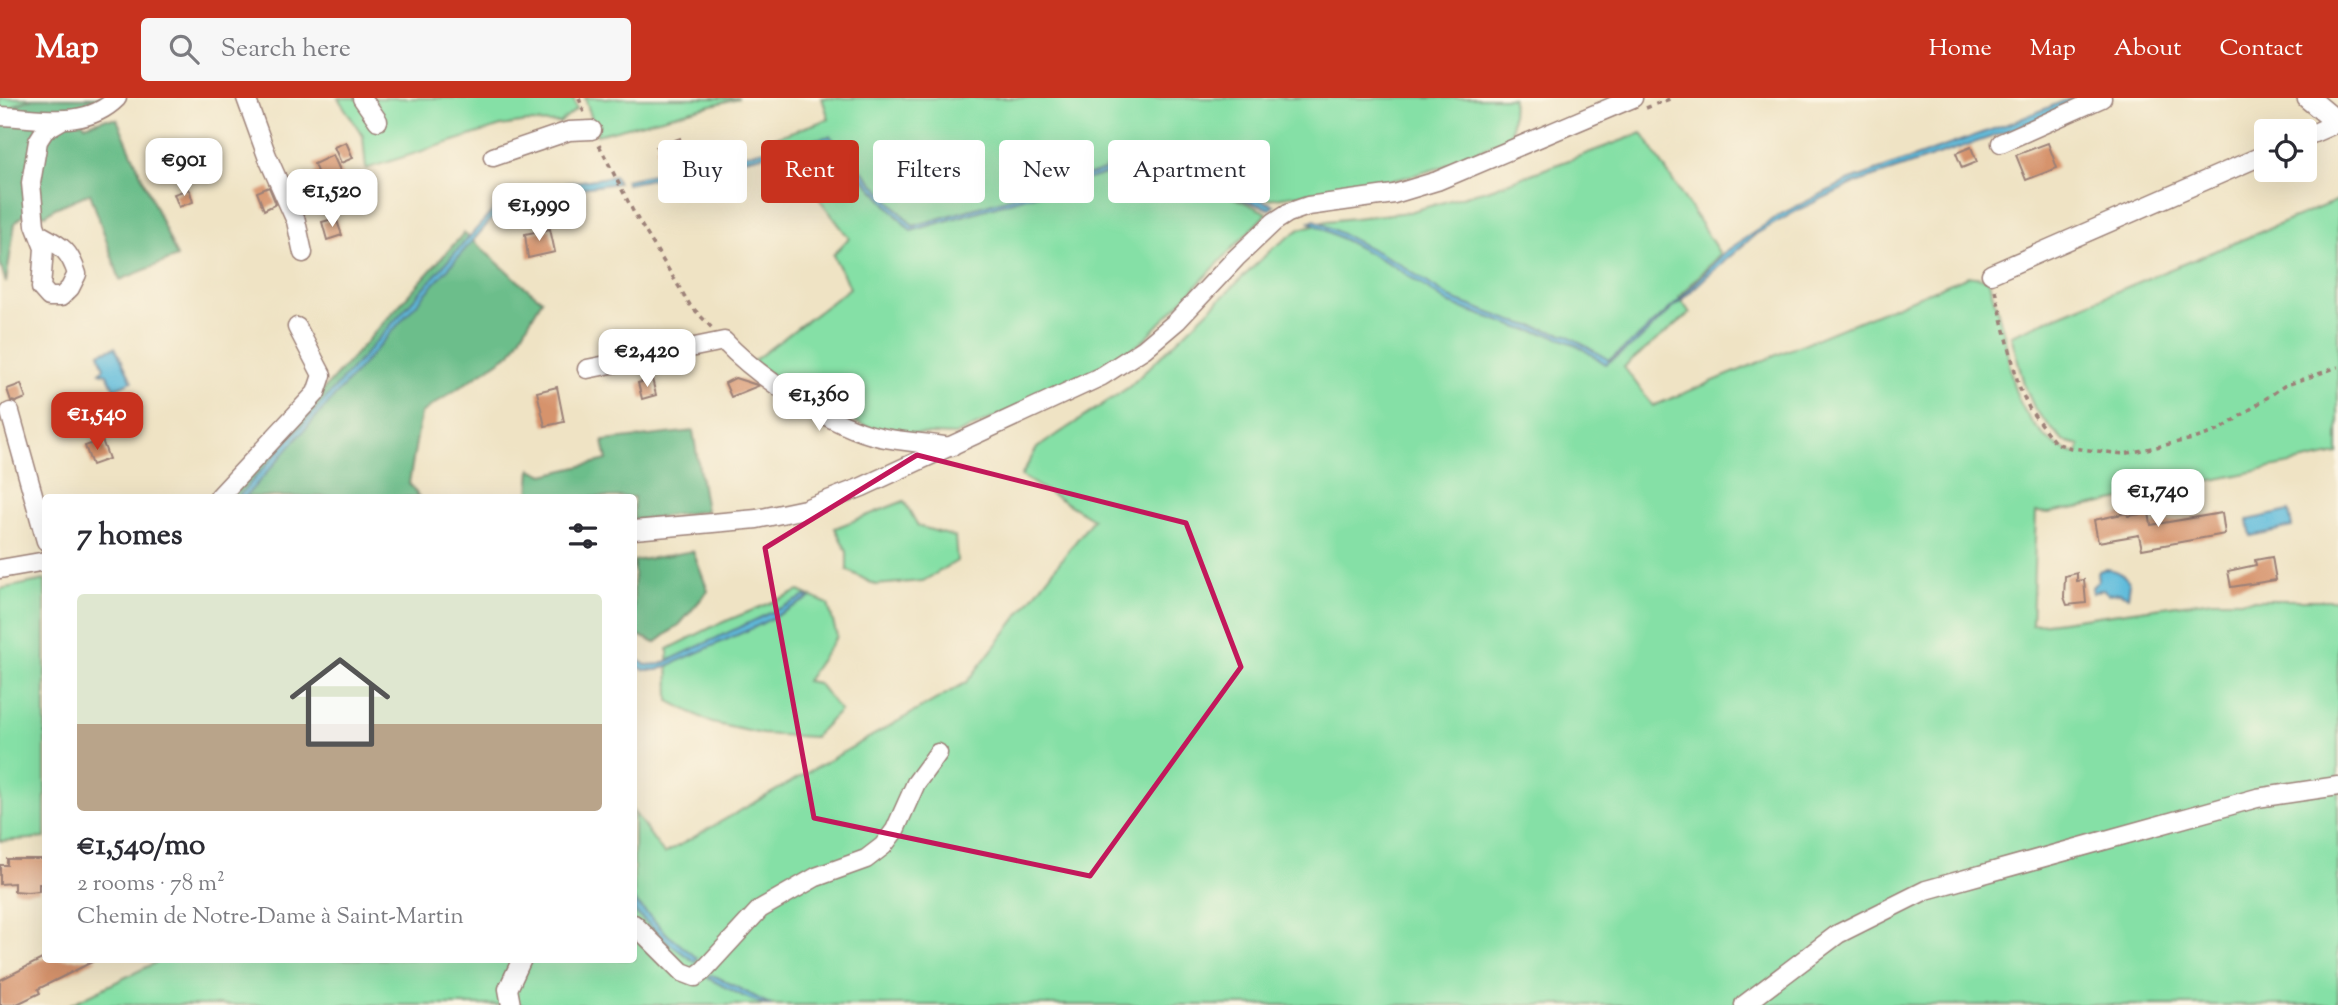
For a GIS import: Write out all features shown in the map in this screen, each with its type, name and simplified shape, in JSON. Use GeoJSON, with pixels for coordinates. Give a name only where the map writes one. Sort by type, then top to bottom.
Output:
{"type":"FeatureCollection","features":[{"type":"Feature","properties":{"kind":"main road"},"geometry":{"type":"LineString","coordinates":[[2308,98],[2338,123]]}},
{"type":"Feature","properties":{"kind":"main road"},"geometry":{"type":"LineString","coordinates":[[2325,98],[2338,108]]}},
{"type":"Feature","properties":{"kind":"street"},"geometry":{"type":"LineString","coordinates":[[38,234],[31,183],[38,141],[46,130],[62,120],[105,109],[117,98]]}},
{"type":"Feature","properties":{"kind":"street"},"geometry":{"type":"LineString","coordinates":[[246,98],[267,156],[296,221],[303,253]]}},
{"type":"Feature","properties":{"kind":"street"},"geometry":{"type":"LineString","coordinates":[[362,98],[378,121]]}},
{"type":"Feature","properties":{"kind":"street"},"geometry":{"type":"LineString","coordinates":[[637,530],[757,519],[805,509],[862,487],[1102,376],[1144,349],[1177,321],[1274,222],[1288,213],[1308,206],[1394,194],[1437,181],[1633,98]]}},
{"type":"Feature","properties":{"kind":"street"},"geometry":{"type":"LineString","coordinates":[[2001,143],[2102,98]]}},
{"type":"Feature","properties":{"kind":"street"},"geometry":{"type":"LineString","coordinates":[[0,116],[62,120]]}},
{"type":"Feature","properties":{"kind":"street"},"geometry":{"type":"LineString","coordinates":[[2317,132],[2338,123]]}},
{"type":"Feature","properties":{"kind":"street"},"geometry":{"type":"LineString","coordinates":[[493,157],[569,131],[592,130]]}},
{"type":"Feature","properties":{"kind":"street"},"geometry":{"type":"LineString","coordinates":[[1991,274],[2254,159]]}},
{"type":"Feature","properties":{"kind":"street"},"geometry":{"type":"LineString","coordinates":[[222,494],[316,393],[322,375],[297,327]]}},
{"type":"Feature","properties":{"kind":"street"},"geometry":{"type":"LineString","coordinates":[[587,369],[724,341],[743,361],[842,424],[879,437],[951,447]]}},
{"type":"Feature","properties":{"kind":"street"},"geometry":{"type":"LineString","coordinates":[[10,412],[42,527]]}},
{"type":"Feature","properties":{"kind":"street"},"geometry":{"type":"LineString","coordinates":[[0,569],[42,562]]}},
{"type":"Feature","properties":{"kind":"street"},"geometry":{"type":"LineString","coordinates":[[637,927],[682,972],[695,977],[760,909],[816,877],[866,859],[883,846],[895,830],[916,783],[938,754]]}},
{"type":"Feature","properties":{"kind":"street"},"geometry":{"type":"LineString","coordinates":[[1744,1005],[1838,934],[1926,890],[2257,798],[2338,786]]}},
{"type":"Feature","properties":{"kind":"street"},"geometry":{"type":"LineString","coordinates":[[511,1005],[508,989],[520,963]]}},
{"type":"Feature","properties":{"kind":"path"},"geometry":{"type":"LineString","coordinates":[[579,98],[634,213],[691,305],[724,341]]}},
{"type":"Feature","properties":{"kind":"path"},"geometry":{"type":"LineString","coordinates":[[1991,274],[2019,387],[2030,410],[2056,443],[2071,448],[2124,454],[2197,438],[2220,430],[2284,386],[2338,367]]}},
{"type":"Feature","properties":{"kind":"highlighted area"},"geometry":{"type":"Polygon","coordinates":[[[917,455],[1186,523],[1241,667],[1090,876],[814,818],[765,548],[917,455]]]}},
{"type":"Feature","properties":{"kind":"green space"},"geometry":{"type":"Polygon","coordinates":[[[0,98],[33,98],[15,105],[24,114],[0,111],[0,98]]]}},
{"type":"Feature","properties":{"kind":"green space"},"geometry":{"type":"Polygon","coordinates":[[[33,98],[105,98],[80,118],[85,125],[104,119],[117,119],[177,257],[120,280],[90,193],[45,215],[25,213],[15,223],[6,283],[0,263],[0,123],[25,116],[15,105],[33,98]]]}},
{"type":"Feature","properties":{"kind":"green space"},"geometry":{"type":"Polygon","coordinates":[[[338,98],[573,98],[577,109],[560,123],[527,122],[501,126],[366,169],[363,136],[338,98]]]}},
{"type":"Feature","properties":{"kind":"green space"},"geometry":{"type":"Polygon","coordinates":[[[585,98],[739,98],[597,135],[585,98]]]}},
{"type":"Feature","properties":{"kind":"green space"},"geometry":{"type":"Polygon","coordinates":[[[822,98],[1513,98],[1511,136],[1442,167],[1375,184],[1270,199],[1270,140],[1108,140],[1108,203],[1244,203],[1267,213],[1142,342],[1104,369],[955,435],[882,432],[836,415],[752,362],[850,288],[833,255],[849,238],[822,203],[859,203],[859,140],[773,138],[829,119],[822,98]]]}},
{"type":"Feature","properties":{"kind":"green space"},"geometry":{"type":"Polygon","coordinates":[[[1642,133],[1720,254],[1679,297],[1690,313],[1624,367],[1653,406],[1968,276],[1988,279],[2003,331],[2013,383],[2019,401],[2031,421],[2056,445],[2077,454],[2080,445],[2063,441],[2035,410],[2024,384],[2011,335],[2338,200],[2338,454],[2088,506],[2049,513],[2036,512],[2032,625],[2213,600],[2338,600],[2338,1005],[69,1005],[155,963],[637,963],[637,816],[664,854],[967,682],[1093,519],[1021,476],[1037,448],[1129,387],[1272,249],[1300,229],[1327,221],[1409,212],[1493,188],[1642,133]]]}},
{"type":"Feature","properties":{"kind":"green space"},"geometry":{"type":"Polygon","coordinates":[[[464,233],[542,300],[511,353],[421,413],[409,483],[417,494],[230,494],[464,233]]]}},
{"type":"Feature","properties":{"kind":"green space"},"geometry":{"type":"Polygon","coordinates":[[[693,431],[706,511],[637,520],[637,494],[529,494],[531,469],[544,475],[607,460],[603,441],[693,431]]]}},
{"type":"Feature","properties":{"kind":"green space"},"geometry":{"type":"Polygon","coordinates":[[[904,501],[918,526],[955,537],[957,561],[923,581],[875,585],[847,570],[847,552],[835,528],[904,501]]]}},
{"type":"Feature","properties":{"kind":"green space"},"geometry":{"type":"Polygon","coordinates":[[[693,551],[708,591],[680,624],[655,643],[637,634],[637,560],[693,551]]]}},
{"type":"Feature","properties":{"kind":"green space"},"geometry":{"type":"Polygon","coordinates":[[[42,581],[42,838],[0,841],[0,589],[42,581]]]}},
{"type":"Feature","properties":{"kind":"green space"},"geometry":{"type":"Polygon","coordinates":[[[799,591],[828,604],[837,636],[806,681],[818,683],[840,711],[814,737],[762,734],[712,723],[669,701],[668,649],[714,626],[799,591]]]}},
{"type":"Feature","properties":{"kind":"water"},"geometry":{"type":"Polygon","coordinates":[[[2071,98],[2084,98],[2037,120],[1853,184],[1756,234],[1636,343],[1606,364],[1578,346],[1553,335],[1522,329],[1450,304],[1394,266],[1310,222],[1315,220],[1395,261],[1452,299],[1512,321],[1567,335],[1609,360],[1675,304],[1725,252],[1781,214],[1848,181],[2016,121],[2071,98]]]}},
{"type":"Feature","properties":{"kind":"water"},"geometry":{"type":"Polygon","coordinates":[[[830,136],[834,140],[811,140],[830,136]]]}},
{"type":"Feature","properties":{"kind":"water"},"geometry":{"type":"Polygon","coordinates":[[[761,151],[761,155],[747,158],[747,154],[761,151]]]}},
{"type":"Feature","properties":{"kind":"water"},"geometry":{"type":"Polygon","coordinates":[[[859,167],[873,183],[873,189],[859,174],[859,167]]]}},
{"type":"Feature","properties":{"kind":"water"},"geometry":{"type":"Polygon","coordinates":[[[1108,169],[1108,173],[1094,177],[1094,173],[1108,169]]]}},
{"type":"Feature","properties":{"kind":"water"},"geometry":{"type":"Polygon","coordinates":[[[658,173],[658,177],[627,184],[625,180],[658,173]]]}},
{"type":"Feature","properties":{"kind":"water"},"geometry":{"type":"Polygon","coordinates":[[[614,176],[618,183],[517,197],[508,201],[248,494],[241,494],[503,199],[515,191],[614,176]]]}},
{"type":"Feature","properties":{"kind":"water"},"geometry":{"type":"Polygon","coordinates":[[[999,201],[1007,203],[911,231],[885,203],[892,203],[913,226],[999,201]]]}},
{"type":"Feature","properties":{"kind":"water"},"geometry":{"type":"Polygon","coordinates":[[[1253,203],[1274,205],[1270,209],[1253,203]]]}},
{"type":"Feature","properties":{"kind":"water"},"geometry":{"type":"Polygon","coordinates":[[[115,347],[132,381],[114,389],[107,374],[100,372],[104,368],[99,353],[115,347]]]}},
{"type":"Feature","properties":{"kind":"water"},"geometry":{"type":"Polygon","coordinates":[[[2289,511],[2292,527],[2251,536],[2248,520],[2289,511]]]}},
{"type":"Feature","properties":{"kind":"water"},"geometry":{"type":"Polygon","coordinates":[[[2104,569],[2116,571],[2128,580],[2128,596],[2108,594],[2103,589],[2092,593],[2092,587],[2098,581],[2097,572],[2104,569]]]}},
{"type":"Feature","properties":{"kind":"water"},"geometry":{"type":"Polygon","coordinates":[[[806,596],[810,598],[755,627],[658,670],[644,670],[637,666],[637,659],[646,665],[661,664],[806,596]]]}},
{"type":"Feature","properties":{"kind":"water"},"geometry":{"type":"Polygon","coordinates":[[[637,903],[668,935],[697,958],[695,962],[670,944],[637,914],[637,903]]]}},
{"type":"Feature","properties":{"kind":"water"},"geometry":{"type":"Polygon","coordinates":[[[710,975],[771,1005],[740,995],[708,978],[710,975]]]}},
{"type":"Feature","properties":{"kind":"building"},"geometry":{"type":"Polygon","coordinates":[[[346,142],[353,158],[341,163],[334,147],[346,142]]]}},
{"type":"Feature","properties":{"kind":"building"},"geometry":{"type":"Polygon","coordinates":[[[2048,143],[2057,168],[2026,180],[2016,155],[2048,143]]]}},
{"type":"Feature","properties":{"kind":"building"},"geometry":{"type":"Polygon","coordinates":[[[1971,147],[1977,162],[1962,168],[1956,153],[1971,147]]]}},
{"type":"Feature","properties":{"kind":"building"},"geometry":{"type":"Polygon","coordinates":[[[333,155],[344,179],[320,189],[314,173],[317,172],[314,164],[333,155]]]}},
{"type":"Feature","properties":{"kind":"building"},"geometry":{"type":"Polygon","coordinates":[[[269,187],[276,204],[264,210],[257,192],[269,187]]]}},
{"type":"Feature","properties":{"kind":"building"},"geometry":{"type":"Polygon","coordinates":[[[189,189],[193,202],[179,207],[174,194],[189,189]]]}},
{"type":"Feature","properties":{"kind":"building"},"geometry":{"type":"Polygon","coordinates":[[[336,218],[342,235],[327,240],[322,222],[336,218]]]}},
{"type":"Feature","properties":{"kind":"building"},"geometry":{"type":"Polygon","coordinates":[[[550,229],[555,252],[528,258],[525,234],[550,229]]]}},
{"type":"Feature","properties":{"kind":"building"},"geometry":{"type":"Polygon","coordinates":[[[735,378],[758,386],[731,397],[725,383],[735,378]]]}},
{"type":"Feature","properties":{"kind":"building"},"geometry":{"type":"Polygon","coordinates":[[[652,379],[656,395],[642,399],[638,383],[652,379]]]}},
{"type":"Feature","properties":{"kind":"building"},"geometry":{"type":"Polygon","coordinates":[[[21,384],[26,398],[11,401],[7,389],[21,384]]]}},
{"type":"Feature","properties":{"kind":"building"},"geometry":{"type":"Polygon","coordinates":[[[557,387],[564,422],[545,426],[537,392],[557,387]]]}},
{"type":"Feature","properties":{"kind":"building"},"geometry":{"type":"Polygon","coordinates":[[[102,440],[109,459],[92,465],[85,446],[102,440]]]}},
{"type":"Feature","properties":{"kind":"building"},"geometry":{"type":"Polygon","coordinates":[[[2127,513],[2128,516],[2149,513],[2151,525],[2222,513],[2225,534],[2142,549],[2139,535],[2098,542],[2094,520],[2127,513]]]}},
{"type":"Feature","properties":{"kind":"building"},"geometry":{"type":"Polygon","coordinates":[[[2272,557],[2276,580],[2231,587],[2228,571],[2256,565],[2255,560],[2272,557]]]}},
{"type":"Feature","properties":{"kind":"building"},"geometry":{"type":"Polygon","coordinates":[[[2077,573],[2077,581],[2084,580],[2086,603],[2067,605],[2064,597],[2065,576],[2077,573]]]}},
{"type":"Feature","properties":{"kind":"building"},"geometry":{"type":"Polygon","coordinates":[[[7,859],[42,859],[42,884],[39,884],[39,891],[14,891],[14,883],[0,884],[0,865],[7,865],[7,859]]]}},
{"type":"Feature","properties":{"kind":"building"},"geometry":{"type":"Polygon","coordinates":[[[42,959],[42,963],[90,963],[38,989],[40,993],[15,1005],[0,1005],[0,980],[42,959]]]}}]}
